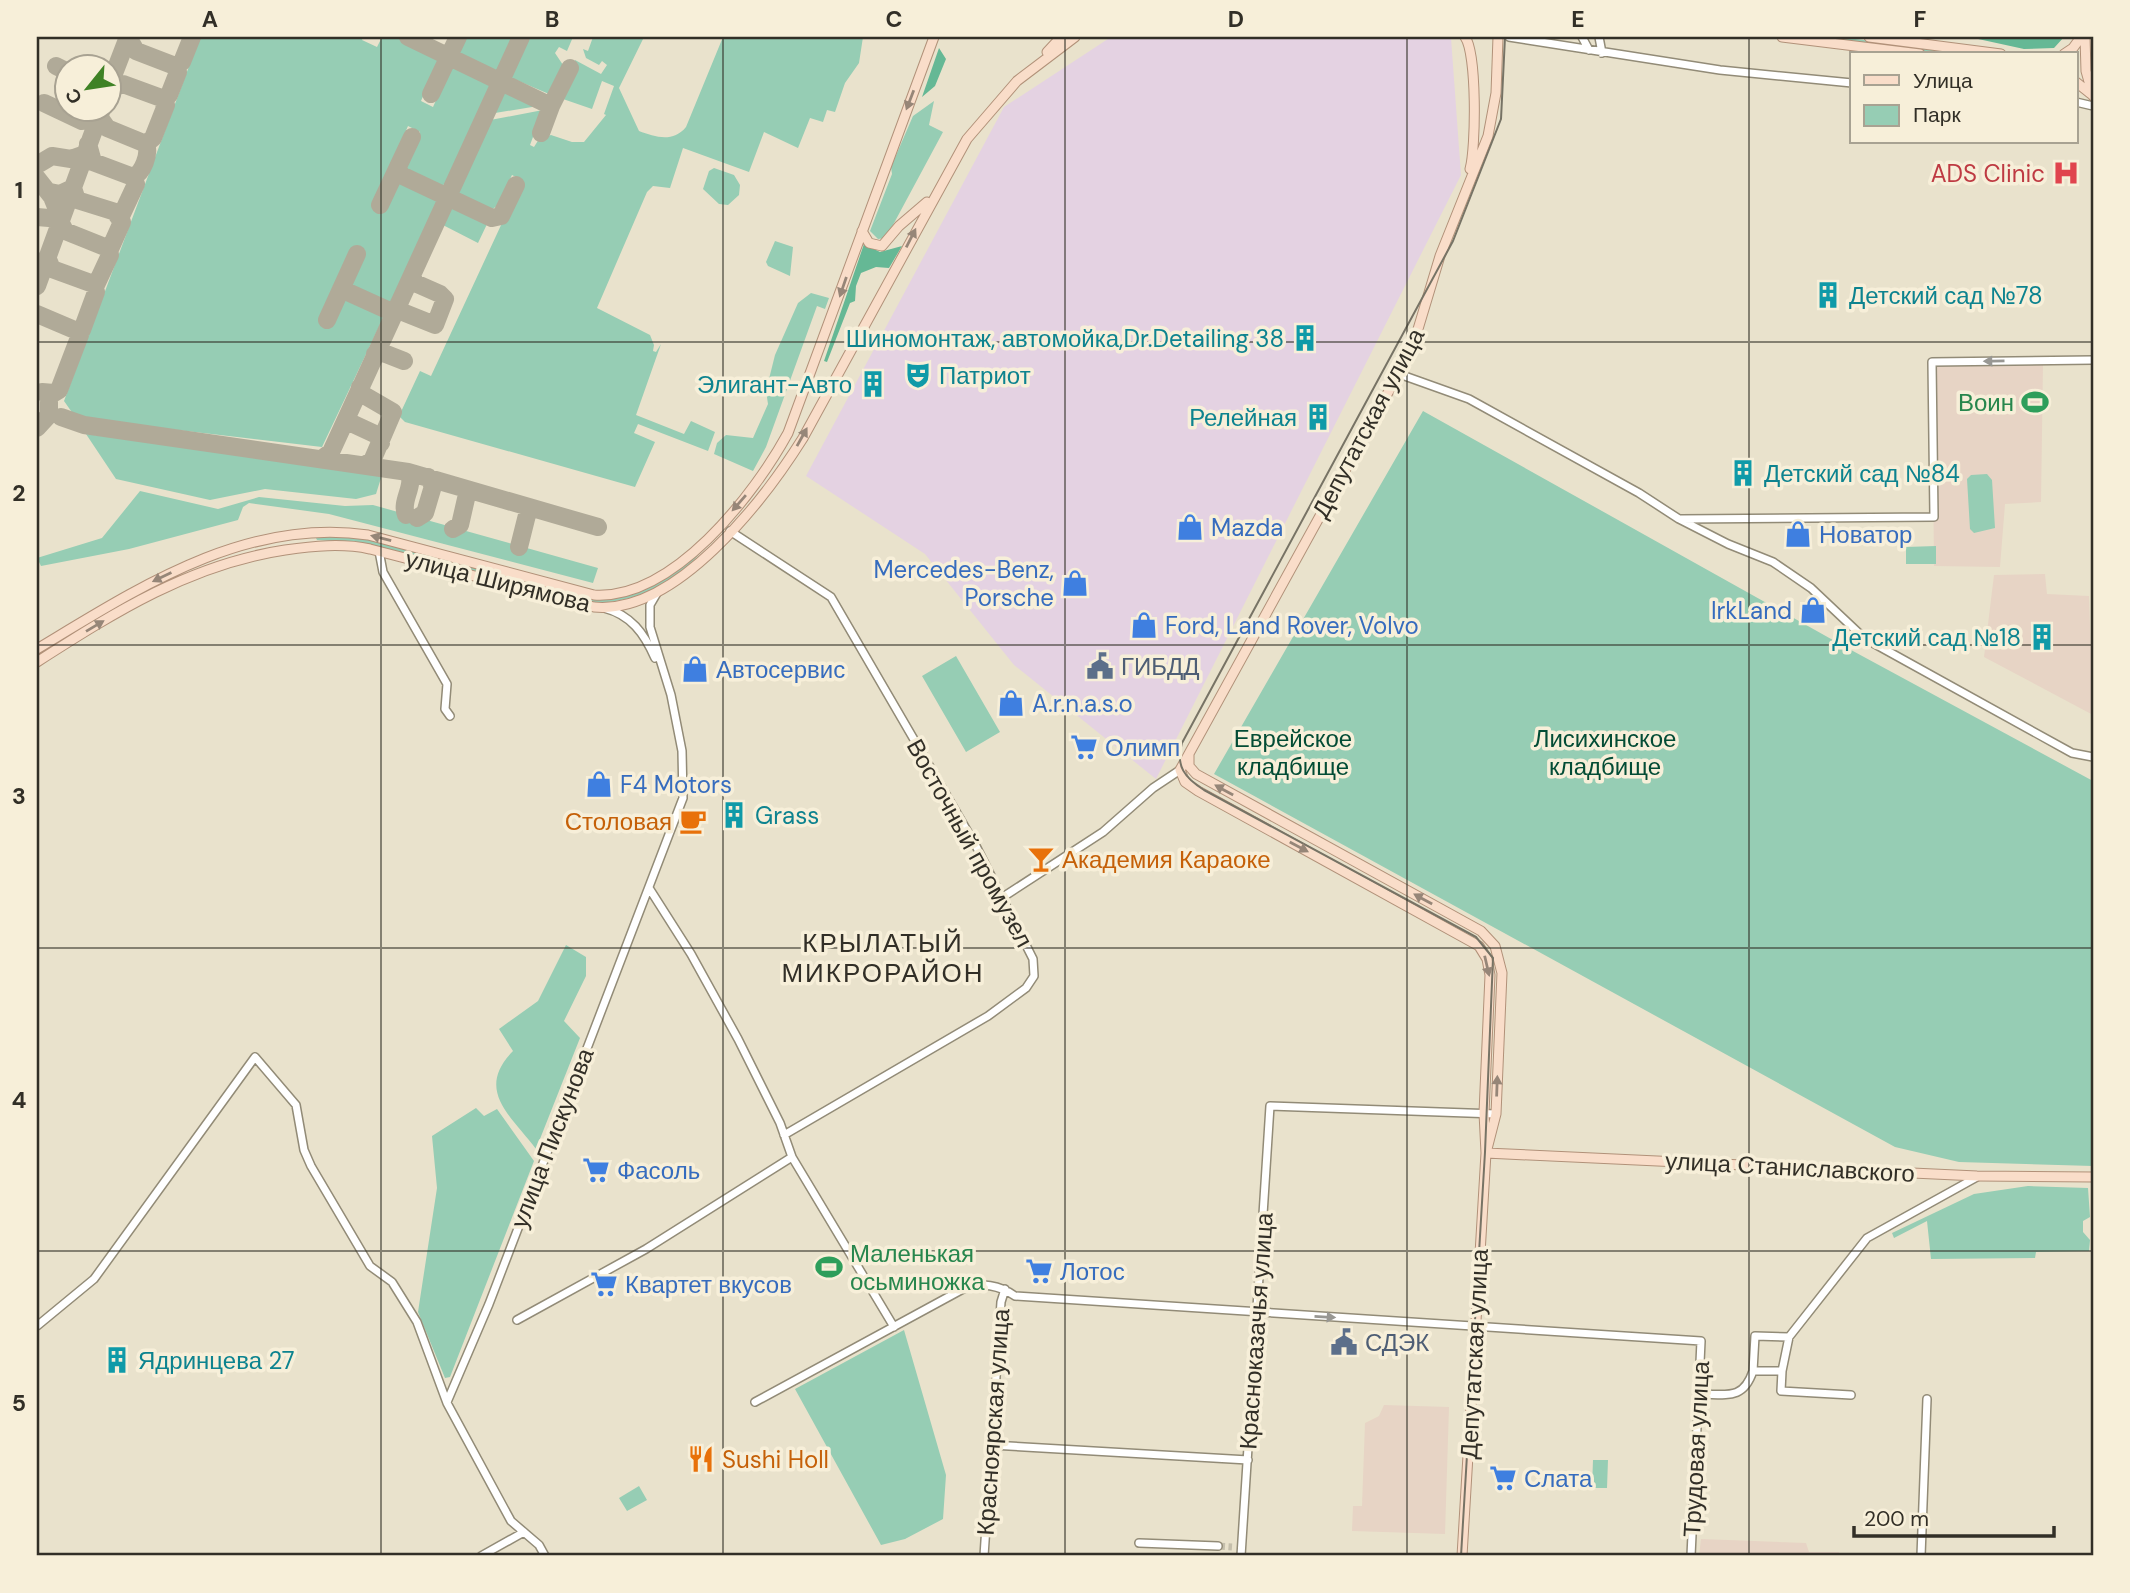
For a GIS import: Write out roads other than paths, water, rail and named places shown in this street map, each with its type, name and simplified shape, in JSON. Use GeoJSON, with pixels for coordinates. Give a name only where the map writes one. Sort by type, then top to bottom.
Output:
{"type":"FeatureCollection","features":[{"type":"Feature","properties":{"kind":"main road","name":"улица Ширямова"},"geometry":{"type":"LineString","coordinates":[[37,649],[161,577],[206,557],[258,542],[316,531],[368,535],[581,592],[617,595],[660,577],[692,552],[750,490],[780,449],[816,363],[934,37]]}},
{"type":"Feature","properties":{"kind":"main road"},"geometry":{"type":"LineString","coordinates":[[1034,66],[1060,37]]}},
{"type":"Feature","properties":{"kind":"main road","name":"улица Ширямова"},"geometry":{"type":"LineString","coordinates":[[37,662],[168,585],[222,563],[265,553],[319,546],[356,546],[379,551],[603,608],[625,606],[657,593],[688,571],[730,530],[775,479],[803,438],[932,198],[967,139],[1000,99],[1034,66],[1075,37]]}},
{"type":"Feature","properties":{"kind":"main road"},"geometry":{"type":"LineString","coordinates":[[1460,203],[1474,156],[1471,54],[1465,37]]}},
{"type":"Feature","properties":{"kind":"main road","name":"Депутатская улица"},"geometry":{"type":"LineString","coordinates":[[1486,1153],[1496,1114],[1502,973],[1499,955],[1489,938],[1196,774],[1189,763],[1189,752],[1412,349],[1440,256],[1486,143],[1496,93],[1499,37]]}},
{"type":"Feature","properties":{"kind":"main road"},"geometry":{"type":"LineString","coordinates":[[1782,37],[1904,52]]}},
{"type":"Feature","properties":{"kind":"main road"},"geometry":{"type":"LineString","coordinates":[[1869,37],[1985,52]]}},
{"type":"Feature","properties":{"kind":"main road"},"geometry":{"type":"LineString","coordinates":[[2067,52],[2083,37]]}},
{"type":"Feature","properties":{"kind":"main road"},"geometry":{"type":"LineString","coordinates":[[2083,37],[2085,71],[2093,97]]}},
{"type":"Feature","properties":{"kind":"main road"},"geometry":{"type":"LineString","coordinates":[[2078,84],[2093,97]]}},
{"type":"Feature","properties":{"kind":"main road"},"geometry":{"type":"LineString","coordinates":[[1473,101],[1481,112],[1487,112],[1496,93]]}},
{"type":"Feature","properties":{"kind":"main road"},"geometry":{"type":"LineString","coordinates":[[862,231],[871,245],[882,246],[899,226],[932,198]]}},
{"type":"Feature","properties":{"kind":"main road"},"geometry":{"type":"LineString","coordinates":[[316,531],[308,539],[312,545],[319,546]]}},
{"type":"Feature","properties":{"kind":"main road"},"geometry":{"type":"LineString","coordinates":[[258,542],[276,541],[275,548],[265,553]]}},
{"type":"Feature","properties":{"kind":"main road"},"geometry":{"type":"LineString","coordinates":[[1180,770],[1189,752]]}},
{"type":"Feature","properties":{"kind":"main road","name":"Депутатская улица"},"geometry":{"type":"LineString","coordinates":[[1180,770],[1185,782],[1198,791],[1479,946],[1487,959],[1490,975],[1484,1113],[1486,1153],[1462,1556]]}},
{"type":"Feature","properties":{"kind":"main road","name":"улица Станиславского"},"geometry":{"type":"LineString","coordinates":[[1486,1153],[1978,1176],[2093,1177]]}},
{"type":"Feature","properties":{"kind":"street"},"geometry":{"type":"LineString","coordinates":[[1509,37],[1728,71],[1850,83]]}},
{"type":"Feature","properties":{"kind":"street"},"geometry":{"type":"LineString","coordinates":[[1582,37],[1589,50]]}},
{"type":"Feature","properties":{"kind":"street"},"geometry":{"type":"LineString","coordinates":[[1599,37],[1602,52]]}},
{"type":"Feature","properties":{"kind":"street"},"geometry":{"type":"LineString","coordinates":[[1679,519],[1934,517],[1932,362],[2093,360]]}},
{"type":"Feature","properties":{"kind":"street"},"geometry":{"type":"LineString","coordinates":[[1399,373],[1469,398],[1639,493],[1679,519],[1728,544],[1773,562],[1811,588],[1864,638],[2072,753],[2093,757]]}},
{"type":"Feature","properties":{"kind":"street","name":"Восточный промузел"},"geometry":{"type":"LineString","coordinates":[[730,530],[831,597],[1003,897],[1033,959],[1034,976],[1026,988],[988,1016],[784,1135]]}},
{"type":"Feature","properties":{"kind":"street"},"geometry":{"type":"LineString","coordinates":[[379,551],[383,572],[447,684],[445,709],[450,716]]}},
{"type":"Feature","properties":{"kind":"street","name":"улица Пискунова"},"geometry":{"type":"LineString","coordinates":[[447,1403],[489,1304],[683,798],[682,751],[671,695],[650,627],[650,606],[657,593]]}},
{"type":"Feature","properties":{"kind":"street","name":"улица Пискунова"},"geometry":{"type":"LineString","coordinates":[[603,608],[625,616],[642,634],[671,695]]}},
{"type":"Feature","properties":{"kind":"street"},"geometry":{"type":"LineString","coordinates":[[1003,897],[1103,832],[1153,788],[1180,770]]}},
{"type":"Feature","properties":{"kind":"street"},"geometry":{"type":"LineString","coordinates":[[649,888],[725,1015],[784,1135],[792,1157],[894,1327]]}},
{"type":"Feature","properties":{"kind":"street"},"geometry":{"type":"LineString","coordinates":[[37,1326],[94,1279],[255,1057],[296,1105],[304,1150],[311,1166],[370,1266],[392,1282],[417,1322],[447,1403],[511,1521],[539,1545],[545,1556]]}},
{"type":"Feature","properties":{"kind":"street","name":"Красноказачья улица"},"geometry":{"type":"LineString","coordinates":[[1242,1552],[1270,1106],[1484,1113]]}},
{"type":"Feature","properties":{"kind":"street"},"geometry":{"type":"LineString","coordinates":[[1484,1113],[1496,1114]]}},
{"type":"Feature","properties":{"kind":"street"},"geometry":{"type":"LineString","coordinates":[[517,1320],[646,1249],[792,1157]]}},
{"type":"Feature","properties":{"kind":"street"},"geometry":{"type":"LineString","coordinates":[[1851,1395],[1781,1391],[1789,1337],[1867,1238],[1978,1176]]}},
{"type":"Feature","properties":{"kind":"street"},"geometry":{"type":"LineString","coordinates":[[755,1402],[970,1286],[1005,1289],[1015,1296],[1257,1314],[1476,1325]]}},
{"type":"Feature","properties":{"kind":"street","name":"Красноярская улица"},"geometry":{"type":"LineString","coordinates":[[984,1556],[1001,1302],[1005,1289]]}},
{"type":"Feature","properties":{"kind":"street","name":"Трудовая улица"},"geometry":{"type":"LineString","coordinates":[[1476,1325],[1701,1341],[1692,1556]]}},
{"type":"Feature","properties":{"kind":"street"},"geometry":{"type":"LineString","coordinates":[[1699,1394],[1739,1393],[1748,1386],[1753,1371],[1755,1336],[1789,1337]]}},
{"type":"Feature","properties":{"kind":"street"},"geometry":{"type":"LineString","coordinates":[[1753,1371],[1782,1371]]}},
{"type":"Feature","properties":{"kind":"street"},"geometry":{"type":"LineString","coordinates":[[1921,1556],[1927,1399]]}},
{"type":"Feature","properties":{"kind":"street"},"geometry":{"type":"LineString","coordinates":[[991,1445],[1248,1460]]}},
{"type":"Feature","properties":{"kind":"street"},"geometry":{"type":"LineString","coordinates":[[481,1556],[524,1532]]}},
{"type":"Feature","properties":{"kind":"street"},"geometry":{"type":"LineString","coordinates":[[1139,1543],[1218,1546]]}},
{"type":"Feature","properties":{"kind":"street"},"geometry":{"type":"LineString","coordinates":[[1232,1547],[1242,1552]]}},
{"type":"Feature","properties":{"kind":"tunnel"},"geometry":{"type":"LineString","coordinates":[[1218,1546],[1232,1547]]}},
{"type":"Feature","properties":{"kind":"tram line"},"geometry":{"type":"LineString","coordinates":[[1461,1556],[1485,1152],[1493,958],[1476,937],[1204,790],[1183,771],[1180,751],[1453,241],[1501,119],[1505,37]]}},
{"type":"Feature","properties":{"kind":"place","name":"ADS Clinic"},"geometry":{"type":"Point","coordinates":[2066,173]}},
{"type":"Feature","properties":{"kind":"place","name":"Детский сад №78"},"geometry":{"type":"Point","coordinates":[1828,295]}},
{"type":"Feature","properties":{"kind":"place","name":"Шиномонтаж, автомойка,Dr.Detailing 38"},"geometry":{"type":"Point","coordinates":[1305,338]}},
{"type":"Feature","properties":{"kind":"place","name":"Патриот"},"geometry":{"type":"Point","coordinates":[918,375]}},
{"type":"Feature","properties":{"kind":"place","name":"Элигант-Авто"},"geometry":{"type":"Point","coordinates":[873,384]}},
{"type":"Feature","properties":{"kind":"place","name":"Воин"},"geometry":{"type":"Point","coordinates":[2035,402]}},
{"type":"Feature","properties":{"kind":"place","name":"Релейная"},"geometry":{"type":"Point","coordinates":[1318,417]}},
{"type":"Feature","properties":{"kind":"place","name":"Детский сад №84"},"geometry":{"type":"Point","coordinates":[1743,473]}},
{"type":"Feature","properties":{"kind":"place","name":"Mazda"},"geometry":{"type":"Point","coordinates":[1190,527]}},
{"type":"Feature","properties":{"kind":"place","name":"Новатор"},"geometry":{"type":"Point","coordinates":[1798,534]}},
{"type":"Feature","properties":{"kind":"place","name":"Mercedes-Benz, Porsche"},"geometry":{"type":"Point","coordinates":[1075,583]}},
{"type":"Feature","properties":{"kind":"place","name":"IrkLand"},"geometry":{"type":"Point","coordinates":[1813,610]}},
{"type":"Feature","properties":{"kind":"place","name":"Ford, Land Rover, Volvo"},"geometry":{"type":"Point","coordinates":[1144,625]}},
{"type":"Feature","properties":{"kind":"place","name":"Детский сад №18"},"geometry":{"type":"Point","coordinates":[2042,637]}},
{"type":"Feature","properties":{"kind":"place","name":"ГИБДД"},"geometry":{"type":"Point","coordinates":[1100,666]}},
{"type":"Feature","properties":{"kind":"place","name":"Автосервис"},"geometry":{"type":"Point","coordinates":[695,669]}},
{"type":"Feature","properties":{"kind":"place","name":"A.r.n.a.s.o"},"geometry":{"type":"Point","coordinates":[1011,703]}},
{"type":"Feature","properties":{"kind":"place","name":"Олимп"},"geometry":{"type":"Point","coordinates":[1084,747]}},
{"type":"Feature","properties":{"kind":"place","name":"F4 Motors"},"geometry":{"type":"Point","coordinates":[599,784]}},
{"type":"Feature","properties":{"kind":"place","name":"Grass"},"geometry":{"type":"Point","coordinates":[734,815]}},
{"type":"Feature","properties":{"kind":"place","name":"Столовая"},"geometry":{"type":"Point","coordinates":[693,821]}},
{"type":"Feature","properties":{"kind":"place","name":"Академия Караоке"},"geometry":{"type":"Point","coordinates":[1041,859]}},
{"type":"Feature","properties":{"kind":"place","name":"Фасоль"},"geometry":{"type":"Point","coordinates":[596,1170]}},
{"type":"Feature","properties":{"kind":"place","name":"Маленькая осьминожка"},"geometry":{"type":"Point","coordinates":[829,1267]}},
{"type":"Feature","properties":{"kind":"place","name":"Лотос"},"geometry":{"type":"Point","coordinates":[1039,1271]}},
{"type":"Feature","properties":{"kind":"place","name":"Квартет вкусов"},"geometry":{"type":"Point","coordinates":[604,1284]}},
{"type":"Feature","properties":{"kind":"place","name":"СДЭК"},"geometry":{"type":"Point","coordinates":[1344,1342]}},
{"type":"Feature","properties":{"kind":"place","name":"Ядринцева 27"},"geometry":{"type":"Point","coordinates":[117,1360]}},
{"type":"Feature","properties":{"kind":"place","name":"Sushi Holl"},"geometry":{"type":"Point","coordinates":[701,1459]}},
{"type":"Feature","properties":{"kind":"place","name":"Слата"},"geometry":{"type":"Point","coordinates":[1503,1478]}},
{"type":"Feature","properties":{"kind":"district","name":"КРЫЛАТЫЙ МИКРОРАЙОН"},"geometry":{"type":"Point","coordinates":[883,958]}},
{"type":"Feature","properties":{"kind":"park label","name":"Еврейское кладбище"},"geometry":{"type":"Point","coordinates":[1293,752]}},
{"type":"Feature","properties":{"kind":"park label","name":"Лисихинское кладбище"},"geometry":{"type":"Point","coordinates":[1605,752]}}]}
